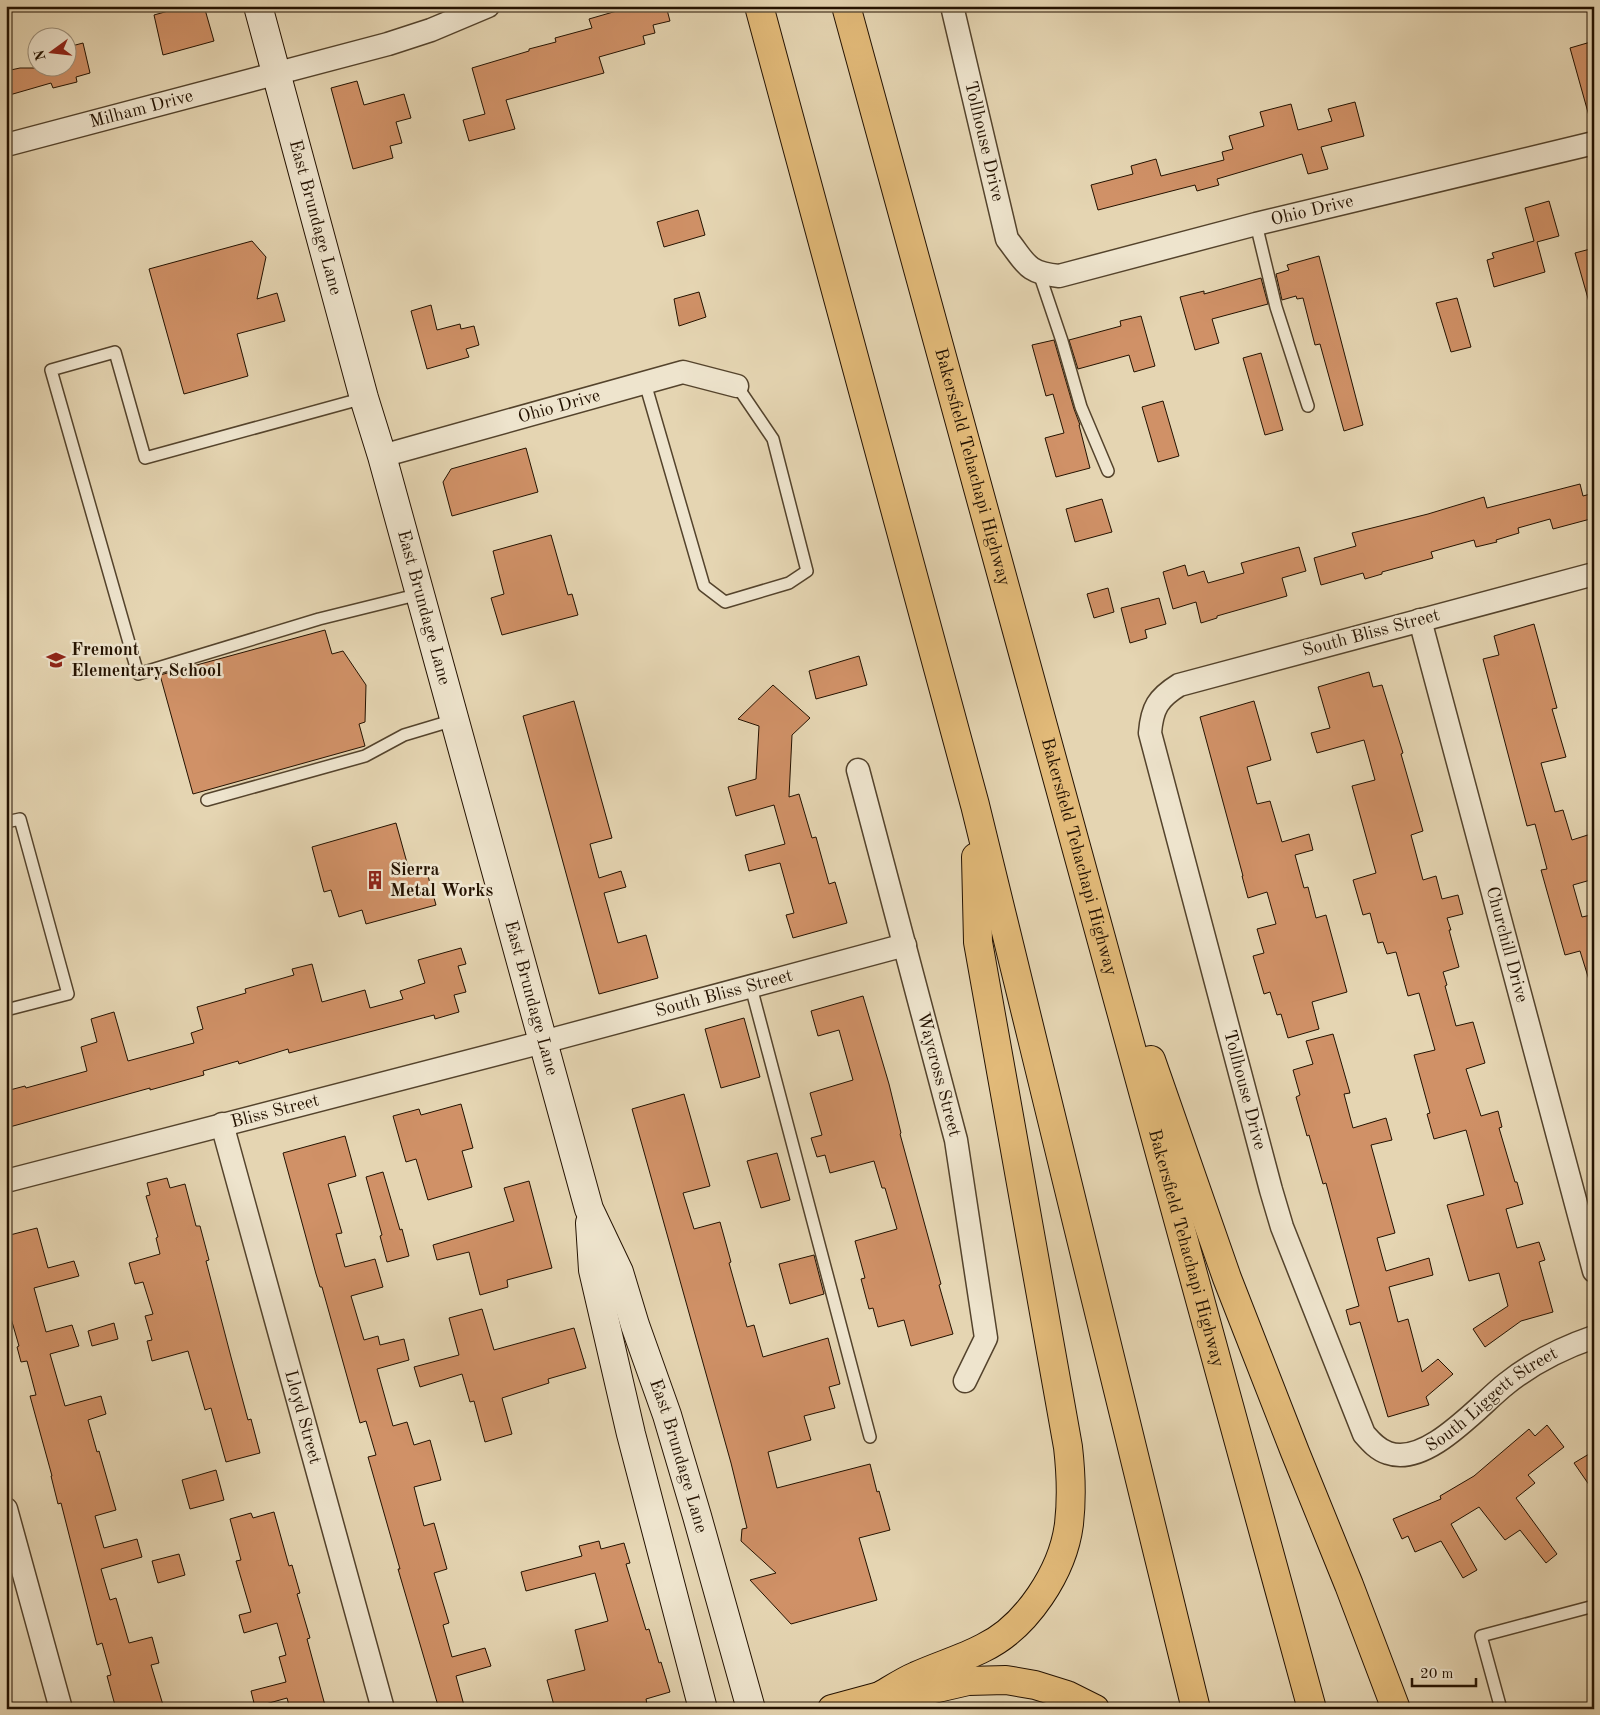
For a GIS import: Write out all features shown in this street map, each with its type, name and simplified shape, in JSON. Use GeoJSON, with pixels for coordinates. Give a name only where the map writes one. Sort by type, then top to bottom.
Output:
{"type":"FeatureCollection","features":[{"type":"Feature","properties":{"kind":"highway"},"geometry":{"type":"LineString","coordinates":[[759,6],[975,805],[1196,1709]]}},
{"type":"Feature","properties":{"kind":"highway","name":"Bakersfield Tehachapi Highway"},"geometry":{"type":"LineString","coordinates":[[846,6],[1312,1709]]}},
{"type":"Feature","properties":{"kind":"highway"},"geometry":{"type":"LineString","coordinates":[[880,1696],[915,1676],[984,1648],[1014,1627],[1046,1588],[1059,1562],[1069,1526],[1071,1477],[1068,1447],[978,942],[975,805]]}},
{"type":"Feature","properties":{"kind":"highway"},"geometry":{"type":"LineString","coordinates":[[1068,822],[1227,1278],[1294,1452],[1350,1585],[1396,1709]]}},
{"type":"Feature","properties":{"kind":"highway"},"geometry":{"type":"LineString","coordinates":[[832,1709],[880,1696],[916,1693],[968,1681],[1006,1680],[1035,1685],[1067,1695],[1095,1709]]}},
{"type":"Feature","properties":{"kind":"main road","name":"East Brundage Lane"},"geometry":{"type":"LineString","coordinates":[[258,6],[364,398],[382,456],[589,1209],[620,1272],[635,1324],[667,1415],[751,1709]]}},
{"type":"Feature","properties":{"kind":"main road","name":"East Brundage Lane"},"geometry":{"type":"LineString","coordinates":[[589,1209],[593,1270],[631,1434],[704,1709]]}},
{"type":"Feature","properties":{"kind":"street","name":"Milham Drive"},"geometry":{"type":"LineString","coordinates":[[6,145],[388,44],[431,30],[488,6]]}},
{"type":"Feature","properties":{"kind":"street","name":"Tollhouse Drive"},"geometry":{"type":"LineString","coordinates":[[952,6],[1008,239],[1034,271]]}},
{"type":"Feature","properties":{"kind":"street","name":"Ohio Drive"},"geometry":{"type":"LineString","coordinates":[[1034,271],[1059,276],[1256,224],[1594,143]]}},
{"type":"Feature","properties":{"kind":"street","name":"Ohio Drive"},"geometry":{"type":"LineString","coordinates":[[382,456],[683,372],[737,386]]}},
{"type":"Feature","properties":{"kind":"street","name":"South Bliss Street"},"geometry":{"type":"LineString","coordinates":[[1156,705],[1165,694],[1179,685],[1594,574]]}},
{"type":"Feature","properties":{"kind":"street","name":"Churchill Drive"},"geometry":{"type":"LineString","coordinates":[[1420,620],[1594,1271]]}},
{"type":"Feature","properties":{"kind":"street","name":"Tollhouse Drive"},"geometry":{"type":"LineString","coordinates":[[1156,705],[1151,716],[1150,733],[1280,1217],[1364,1434],[1375,1446],[1388,1454]]}},
{"type":"Feature","properties":{"kind":"street","name":"Waycross Street"},"geometry":{"type":"LineString","coordinates":[[858,770],[956,1140],[986,1338],[965,1381]]}},
{"type":"Feature","properties":{"kind":"street","name":"South Bliss Street"},"geometry":{"type":"LineString","coordinates":[[543,1042],[904,945]]}},
{"type":"Feature","properties":{"kind":"street","name":"Bliss Street"},"geometry":{"type":"LineString","coordinates":[[6,1181],[543,1042]]}},
{"type":"Feature","properties":{"kind":"street","name":"Lloyd Street"},"geometry":{"type":"LineString","coordinates":[[222,1124],[383,1709]]}},
{"type":"Feature","properties":{"kind":"street","name":"South Liggett Street"},"geometry":{"type":"LineString","coordinates":[[1388,1454],[1406,1456],[1422,1451],[1457,1427],[1506,1383],[1540,1361],[1572,1345],[1594,1337]]}},
{"type":"Feature","properties":{"kind":"street"},"geometry":{"type":"LineString","coordinates":[[6,1509],[61,1709]]}},
{"type":"Feature","properties":{"kind":"lane"},"geometry":{"type":"LineString","coordinates":[[1256,224],[1276,307],[1308,406]]}},
{"type":"Feature","properties":{"kind":"lane"},"geometry":{"type":"LineString","coordinates":[[1034,271],[1062,341],[1081,407],[1108,471]]}},
{"type":"Feature","properties":{"kind":"lane"},"geometry":{"type":"LineString","coordinates":[[364,398],[145,458],[115,352],[51,370],[138,674],[319,619],[420,594]]}},
{"type":"Feature","properties":{"kind":"lane"},"geometry":{"type":"LineString","coordinates":[[646,383],[704,586],[725,602],[789,583],[807,571],[772,439],[737,386]]}},
{"type":"Feature","properties":{"kind":"lane"},"geometry":{"type":"LineString","coordinates":[[207,800],[365,756],[404,735],[454,720]]}},
{"type":"Feature","properties":{"kind":"lane"},"geometry":{"type":"LineString","coordinates":[[6,822],[20,818],[68,994],[6,1010]]}},
{"type":"Feature","properties":{"kind":"lane"},"geometry":{"type":"LineString","coordinates":[[751,987],[870,1437]]}},
{"type":"Feature","properties":{"kind":"lane"},"geometry":{"type":"LineString","coordinates":[[1501,1709],[1481,1636],[1594,1606]]}},
{"type":"Feature","properties":{"kind":"building"},"geometry":{"type":"Polygon","coordinates":[[[186,6],[204,6],[214,41],[163,55],[154,15],[186,6]]]}},
{"type":"Feature","properties":{"kind":"building"},"geometry":{"type":"Polygon","coordinates":[[[634,6],[666,6],[670,21],[653,25],[655,33],[643,36],[645,44],[599,57],[604,73],[506,100],[515,129],[469,141],[463,120],[485,114],[472,68],[556,42],[555,38],[592,28],[589,19],[634,6]]]}},
{"type":"Feature","properties":{"kind":"building"},"geometry":{"type":"Polygon","coordinates":[[[1594,41],[1594,115],[1589,116],[1570,48],[1594,41]]]}},
{"type":"Feature","properties":{"kind":"building"},"geometry":{"type":"Polygon","coordinates":[[[83,43],[90,73],[78,76],[78,44],[83,43]]]}},
{"type":"Feature","properties":{"kind":"building"},"geometry":{"type":"Polygon","coordinates":[[[28,68],[28,78],[76,78],[77,82],[53,88],[51,83],[6,96],[6,71],[28,68]]]}},
{"type":"Feature","properties":{"kind":"building"},"geometry":{"type":"Polygon","coordinates":[[[357,81],[364,105],[404,94],[411,118],[396,122],[402,143],[390,146],[393,158],[353,169],[331,88],[357,81]]]}},
{"type":"Feature","properties":{"kind":"building"},"geometry":{"type":"Polygon","coordinates":[[[1355,102],[1364,136],[1321,147],[1328,169],[1308,174],[1302,154],[1217,179],[1219,185],[1197,191],[1195,185],[1098,210],[1091,185],[1133,174],[1131,166],[1156,159],[1161,176],[1224,160],[1222,152],[1233,149],[1229,136],[1264,126],[1260,112],[1291,104],[1298,130],[1332,121],[1328,109],[1355,102]]]}},
{"type":"Feature","properties":{"kind":"building"},"geometry":{"type":"Polygon","coordinates":[[[1549,201],[1559,236],[1537,242],[1545,272],[1494,287],[1487,260],[1494,258],[1492,253],[1534,241],[1525,208],[1549,201]]]}},
{"type":"Feature","properties":{"kind":"building"},"geometry":{"type":"Polygon","coordinates":[[[698,210],[705,235],[664,247],[657,222],[698,210]]]}},
{"type":"Feature","properties":{"kind":"building"},"geometry":{"type":"Polygon","coordinates":[[[252,241],[266,257],[257,299],[277,293],[285,321],[237,334],[248,376],[184,394],[149,269],[252,241]]]}},
{"type":"Feature","properties":{"kind":"building"},"geometry":{"type":"Polygon","coordinates":[[[1594,248],[1594,301],[1589,302],[1575,253],[1594,248]]]}},
{"type":"Feature","properties":{"kind":"building"},"geometry":{"type":"Polygon","coordinates":[[[1319,256],[1363,425],[1344,431],[1320,344],[1315,345],[1303,298],[1297,299],[1296,296],[1282,300],[1276,274],[1289,270],[1287,265],[1319,256]]]}},
{"type":"Feature","properties":{"kind":"building"},"geometry":{"type":"Polygon","coordinates":[[[1261,278],[1268,304],[1212,319],[1219,343],[1195,350],[1180,297],[1204,291],[1204,294],[1261,278]]]}},
{"type":"Feature","properties":{"kind":"building"},"geometry":{"type":"Polygon","coordinates":[[[699,292],[706,317],[679,326],[674,299],[699,292]]]}},
{"type":"Feature","properties":{"kind":"building"},"geometry":{"type":"Polygon","coordinates":[[[1457,298],[1471,347],[1451,352],[1436,303],[1457,298]]]}},
{"type":"Feature","properties":{"kind":"building"},"geometry":{"type":"Polygon","coordinates":[[[431,305],[437,330],[460,324],[461,329],[474,326],[479,345],[466,349],[469,357],[427,369],[411,311],[431,305]]]}},
{"type":"Feature","properties":{"kind":"building"},"geometry":{"type":"Polygon","coordinates":[[[1141,316],[1155,366],[1134,372],[1129,355],[1078,369],[1069,340],[1121,326],[1120,321],[1141,316]]]}},
{"type":"Feature","properties":{"kind":"building"},"geometry":{"type":"Polygon","coordinates":[[[1054,340],[1080,425],[1090,468],[1056,477],[1045,438],[1064,433],[1053,394],[1046,396],[1032,345],[1054,340]]]}},
{"type":"Feature","properties":{"kind":"building"},"geometry":{"type":"Polygon","coordinates":[[[1261,353],[1283,430],[1265,435],[1243,358],[1261,353]]]}},
{"type":"Feature","properties":{"kind":"building"},"geometry":{"type":"Polygon","coordinates":[[[1163,401],[1179,456],[1158,462],[1142,407],[1163,401]]]}},
{"type":"Feature","properties":{"kind":"building"},"geometry":{"type":"Polygon","coordinates":[[[526,448],[538,492],[452,516],[443,482],[451,469],[526,448]]]}},
{"type":"Feature","properties":{"kind":"building"},"geometry":{"type":"Polygon","coordinates":[[[1580,484],[1583,496],[1594,493],[1594,518],[1553,529],[1550,519],[1518,528],[1519,533],[1496,540],[1497,542],[1476,547],[1474,540],[1431,552],[1433,558],[1382,572],[1382,574],[1365,579],[1363,573],[1321,585],[1314,558],[1356,546],[1352,533],[1428,514],[1484,497],[1487,508],[1580,484]]]}},
{"type":"Feature","properties":{"kind":"building"},"geometry":{"type":"Polygon","coordinates":[[[1102,499],[1112,532],[1075,542],[1066,509],[1102,499]]]}},
{"type":"Feature","properties":{"kind":"building"},"geometry":{"type":"Polygon","coordinates":[[[551,535],[568,595],[572,594],[578,615],[502,635],[491,598],[504,594],[493,551],[551,535]]]}},
{"type":"Feature","properties":{"kind":"building"},"geometry":{"type":"Polygon","coordinates":[[[1299,547],[1306,571],[1282,578],[1287,596],[1217,616],[1217,618],[1201,623],[1196,602],[1173,609],[1163,572],[1185,565],[1188,576],[1204,571],[1208,583],[1244,573],[1241,563],[1299,547]]]}},
{"type":"Feature","properties":{"kind":"building"},"geometry":{"type":"Polygon","coordinates":[[[1108,588],[1114,612],[1094,618],[1087,594],[1108,588]]]}},
{"type":"Feature","properties":{"kind":"building"},"geometry":{"type":"Polygon","coordinates":[[[1159,598],[1166,624],[1145,630],[1147,638],[1130,643],[1121,608],[1159,598]]]}},
{"type":"Feature","properties":{"kind":"building"},"geometry":{"type":"Polygon","coordinates":[[[1534,624],[1557,708],[1552,709],[1566,757],[1541,763],[1555,812],[1563,810],[1572,840],[1594,833],[1594,879],[1573,885],[1582,917],[1591,915],[1594,925],[1594,983],[1590,983],[1580,951],[1565,955],[1541,870],[1547,869],[1535,824],[1527,826],[1483,659],[1499,655],[1494,636],[1534,624]]]}},
{"type":"Feature","properties":{"kind":"building"},"geometry":{"type":"Polygon","coordinates":[[[325,630],[332,654],[343,651],[366,685],[365,722],[359,724],[365,746],[193,794],[160,675],[325,630]]]}},
{"type":"Feature","properties":{"kind":"building"},"geometry":{"type":"Polygon","coordinates":[[[859,656],[867,685],[816,699],[809,671],[859,656]]]}},
{"type":"Feature","properties":{"kind":"building"},"geometry":{"type":"Polygon","coordinates":[[[1369,672],[1373,687],[1382,685],[1403,753],[1401,754],[1423,831],[1411,835],[1423,880],[1436,876],[1442,899],[1458,895],[1463,914],[1447,918],[1459,967],[1443,972],[1447,985],[1445,986],[1456,1026],[1473,1022],[1485,1063],[1466,1069],[1481,1116],[1498,1111],[1502,1127],[1499,1128],[1523,1204],[1506,1209],[1517,1248],[1539,1242],[1545,1260],[1539,1262],[1553,1312],[1521,1321],[1485,1347],[1473,1329],[1508,1306],[1499,1273],[1469,1281],[1447,1205],[1484,1195],[1466,1130],[1434,1139],[1427,1114],[1430,1113],[1414,1055],[1435,1050],[1419,993],[1408,996],[1396,952],[1387,954],[1383,942],[1378,943],[1370,913],[1363,915],[1353,880],[1376,873],[1352,786],[1375,780],[1364,740],[1317,753],[1311,733],[1330,728],[1318,687],[1369,672]]]}},
{"type":"Feature","properties":{"kind":"building"},"geometry":{"type":"Polygon","coordinates":[[[773,685],[810,718],[792,735],[789,797],[799,794],[812,838],[816,837],[829,884],[835,882],[847,923],[793,938],[786,915],[794,913],[780,863],[749,871],[745,855],[785,844],[774,805],[736,816],[728,787],[756,779],[759,726],[738,719],[773,685]]]}},
{"type":"Feature","properties":{"kind":"building"},"geometry":{"type":"Polygon","coordinates":[[[574,701],[612,838],[590,844],[599,878],[621,871],[626,887],[604,893],[618,943],[646,935],[658,978],[599,994],[523,716],[574,701]]]}},
{"type":"Feature","properties":{"kind":"building"},"geometry":{"type":"Polygon","coordinates":[[[1254,701],[1271,760],[1247,767],[1257,804],[1270,801],[1282,842],[1309,834],[1313,850],[1295,855],[1304,888],[1308,887],[1316,918],[1326,915],[1347,992],[1312,1002],[1319,1029],[1288,1038],[1281,1014],[1277,1015],[1270,992],[1264,994],[1253,956],[1264,953],[1257,929],[1276,924],[1267,892],[1248,898],[1200,717],[1254,701]]]}},
{"type":"Feature","properties":{"kind":"building","name":"Sierra Metal Works"},"geometry":{"type":"Polygon","coordinates":[[[396,823],[409,870],[425,865],[436,905],[366,924],[362,910],[339,917],[331,890],[324,892],[312,847],[396,823]]]}},
{"type":"Feature","properties":{"kind":"building"},"geometry":{"type":"Polygon","coordinates":[[[461,948],[466,964],[458,966],[466,992],[454,995],[459,1012],[435,1019],[434,1015],[289,1053],[288,1049],[239,1064],[238,1061],[203,1071],[204,1075],[6,1128],[6,1091],[25,1086],[26,1088],[87,1071],[81,1047],[97,1042],[91,1019],[114,1012],[128,1061],[194,1043],[191,1033],[203,1029],[197,1007],[246,993],[245,989],[294,975],[292,969],[312,964],[322,1002],[365,990],[370,1008],[403,999],[400,991],[425,983],[418,960],[461,948]]]}},
{"type":"Feature","properties":{"kind":"building"},"geometry":{"type":"Polygon","coordinates":[[[863,996],[889,1084],[900,1134],[953,1334],[911,1346],[904,1320],[878,1327],[873,1308],[869,1309],[861,1279],[865,1278],[855,1241],[897,1229],[885,1188],[882,1188],[874,1161],[830,1173],[825,1155],[817,1157],[811,1138],[822,1135],[810,1093],[853,1080],[839,1030],[818,1036],[811,1011],[863,996]]]}},
{"type":"Feature","properties":{"kind":"building"},"geometry":{"type":"Polygon","coordinates":[[[744,1018],[760,1077],[721,1088],[705,1029],[744,1018]]]}},
{"type":"Feature","properties":{"kind":"building"},"geometry":{"type":"Polygon","coordinates":[[[1333,1034],[1350,1093],[1344,1094],[1353,1128],[1386,1118],[1392,1140],[1371,1145],[1395,1233],[1377,1238],[1386,1271],[1429,1258],[1433,1275],[1389,1287],[1398,1322],[1408,1319],[1422,1372],[1438,1359],[1453,1374],[1426,1397],[1429,1405],[1388,1417],[1360,1322],[1350,1325],[1346,1310],[1359,1306],[1326,1183],[1323,1184],[1296,1097],[1300,1095],[1293,1070],[1313,1064],[1306,1041],[1333,1034]]]}},
{"type":"Feature","properties":{"kind":"building"},"geometry":{"type":"Polygon","coordinates":[[[684,1094],[710,1186],[683,1193],[694,1229],[720,1222],[747,1327],[754,1325],[763,1357],[828,1338],[840,1384],[829,1387],[835,1408],[804,1416],[811,1440],[768,1452],[777,1488],[870,1464],[890,1530],[859,1538],[877,1600],[791,1624],[750,1580],[776,1573],[741,1541],[742,1529],[747,1528],[731,1463],[632,1109],[684,1094]]]}},
{"type":"Feature","properties":{"kind":"building"},"geometry":{"type":"Polygon","coordinates":[[[461,1104],[473,1148],[462,1151],[472,1187],[428,1200],[416,1159],[406,1162],[393,1116],[419,1109],[421,1115],[461,1104]]]}},
{"type":"Feature","properties":{"kind":"building"},"geometry":{"type":"Polygon","coordinates":[[[345,1136],[356,1176],[328,1184],[342,1233],[336,1234],[345,1267],[375,1259],[383,1287],[351,1296],[364,1340],[378,1336],[380,1345],[404,1339],[409,1360],[377,1369],[393,1426],[407,1422],[414,1445],[430,1440],[441,1480],[414,1487],[424,1526],[434,1523],[447,1569],[434,1573],[449,1623],[443,1625],[452,1657],[485,1648],[491,1666],[456,1676],[465,1709],[439,1709],[368,1457],[376,1455],[366,1421],[360,1423],[283,1153],[345,1136]]]}},
{"type":"Feature","properties":{"kind":"building"},"geometry":{"type":"Polygon","coordinates":[[[777,1153],[790,1200],[761,1208],[747,1161],[777,1153]]]}},
{"type":"Feature","properties":{"kind":"building"},"geometry":{"type":"Polygon","coordinates":[[[383,1172],[409,1256],[387,1262],[380,1236],[382,1235],[366,1177],[383,1172]]]}},
{"type":"Feature","properties":{"kind":"building"},"geometry":{"type":"Polygon","coordinates":[[[167,1178],[170,1188],[185,1184],[196,1226],[200,1226],[209,1260],[206,1261],[231,1357],[248,1420],[251,1419],[260,1453],[226,1462],[211,1408],[205,1410],[188,1351],[152,1361],[147,1341],[152,1340],[145,1316],[153,1314],[143,1282],[135,1284],[129,1263],[160,1254],[156,1238],[158,1237],[146,1196],[150,1195],[147,1183],[167,1178]]]}},
{"type":"Feature","properties":{"kind":"building"},"geometry":{"type":"Polygon","coordinates":[[[529,1181],[552,1268],[507,1280],[508,1287],[480,1295],[469,1252],[437,1260],[433,1245],[514,1221],[504,1188],[529,1181]]]}},
{"type":"Feature","properties":{"kind":"building"},"geometry":{"type":"Polygon","coordinates":[[[37,1228],[48,1268],[74,1261],[79,1276],[34,1288],[46,1332],[72,1325],[79,1346],[50,1354],[65,1406],[101,1396],[106,1414],[88,1420],[116,1510],[95,1516],[104,1548],[137,1539],[142,1557],[101,1569],[110,1600],[116,1598],[129,1643],[152,1637],[159,1663],[151,1665],[163,1705],[151,1709],[116,1709],[107,1676],[111,1675],[102,1643],[97,1645],[61,1503],[58,1504],[30,1396],[36,1395],[27,1361],[21,1362],[17,1347],[19,1346],[6,1301],[6,1236],[37,1228]]]}},
{"type":"Feature","properties":{"kind":"building"},"geometry":{"type":"Polygon","coordinates":[[[814,1255],[824,1294],[790,1304],[779,1264],[814,1255]]]}},
{"type":"Feature","properties":{"kind":"building"},"geometry":{"type":"Polygon","coordinates":[[[482,1309],[494,1350],[574,1328],[586,1368],[548,1379],[549,1383],[502,1398],[512,1434],[485,1442],[474,1401],[470,1402],[462,1374],[420,1387],[414,1367],[459,1355],[449,1318],[482,1309]]]}},
{"type":"Feature","properties":{"kind":"building"},"geometry":{"type":"Polygon","coordinates":[[[114,1323],[118,1339],[92,1346],[88,1331],[114,1323]]]}},
{"type":"Feature","properties":{"kind":"building"},"geometry":{"type":"Polygon","coordinates":[[[1547,1425],[1564,1447],[1528,1475],[1535,1483],[1516,1498],[1557,1554],[1546,1563],[1520,1530],[1505,1540],[1479,1507],[1451,1524],[1477,1570],[1463,1578],[1441,1541],[1415,1552],[1408,1536],[1402,1539],[1393,1519],[1441,1499],[1440,1496],[1474,1476],[1529,1429],[1535,1436],[1547,1425]]]}},
{"type":"Feature","properties":{"kind":"building"},"geometry":{"type":"Polygon","coordinates":[[[1594,1451],[1594,1492],[1574,1463],[1594,1451]]]}},
{"type":"Feature","properties":{"kind":"building"},"geometry":{"type":"Polygon","coordinates":[[[216,1470],[224,1500],[190,1509],[182,1480],[216,1470]]]}},
{"type":"Feature","properties":{"kind":"building"},"geometry":{"type":"Polygon","coordinates":[[[274,1512],[289,1566],[292,1565],[300,1593],[297,1594],[310,1638],[307,1639],[326,1709],[290,1709],[287,1698],[255,1707],[251,1691],[286,1682],[279,1657],[286,1655],[277,1623],[244,1633],[239,1615],[251,1612],[236,1561],[241,1560],[230,1519],[251,1513],[253,1518],[274,1512]]]}},
{"type":"Feature","properties":{"kind":"building"},"geometry":{"type":"Polygon","coordinates":[[[599,1541],[601,1549],[624,1543],[630,1563],[626,1564],[646,1630],[649,1629],[670,1692],[646,1699],[648,1709],[555,1709],[547,1680],[585,1670],[575,1630],[608,1621],[595,1573],[526,1591],[521,1572],[582,1556],[579,1546],[599,1541]]]}},
{"type":"Feature","properties":{"kind":"building"},"geometry":{"type":"Polygon","coordinates":[[[179,1554],[185,1575],[158,1583],[152,1561],[179,1554]]]}},
{"type":"Feature","properties":{"kind":"place","name":"Fremont Elementary School"},"geometry":{"type":"Point","coordinates":[56,660]}},
{"type":"Feature","properties":{"kind":"place","name":"Sierra Metal Works"},"geometry":{"type":"Point","coordinates":[375,880]}}]}
